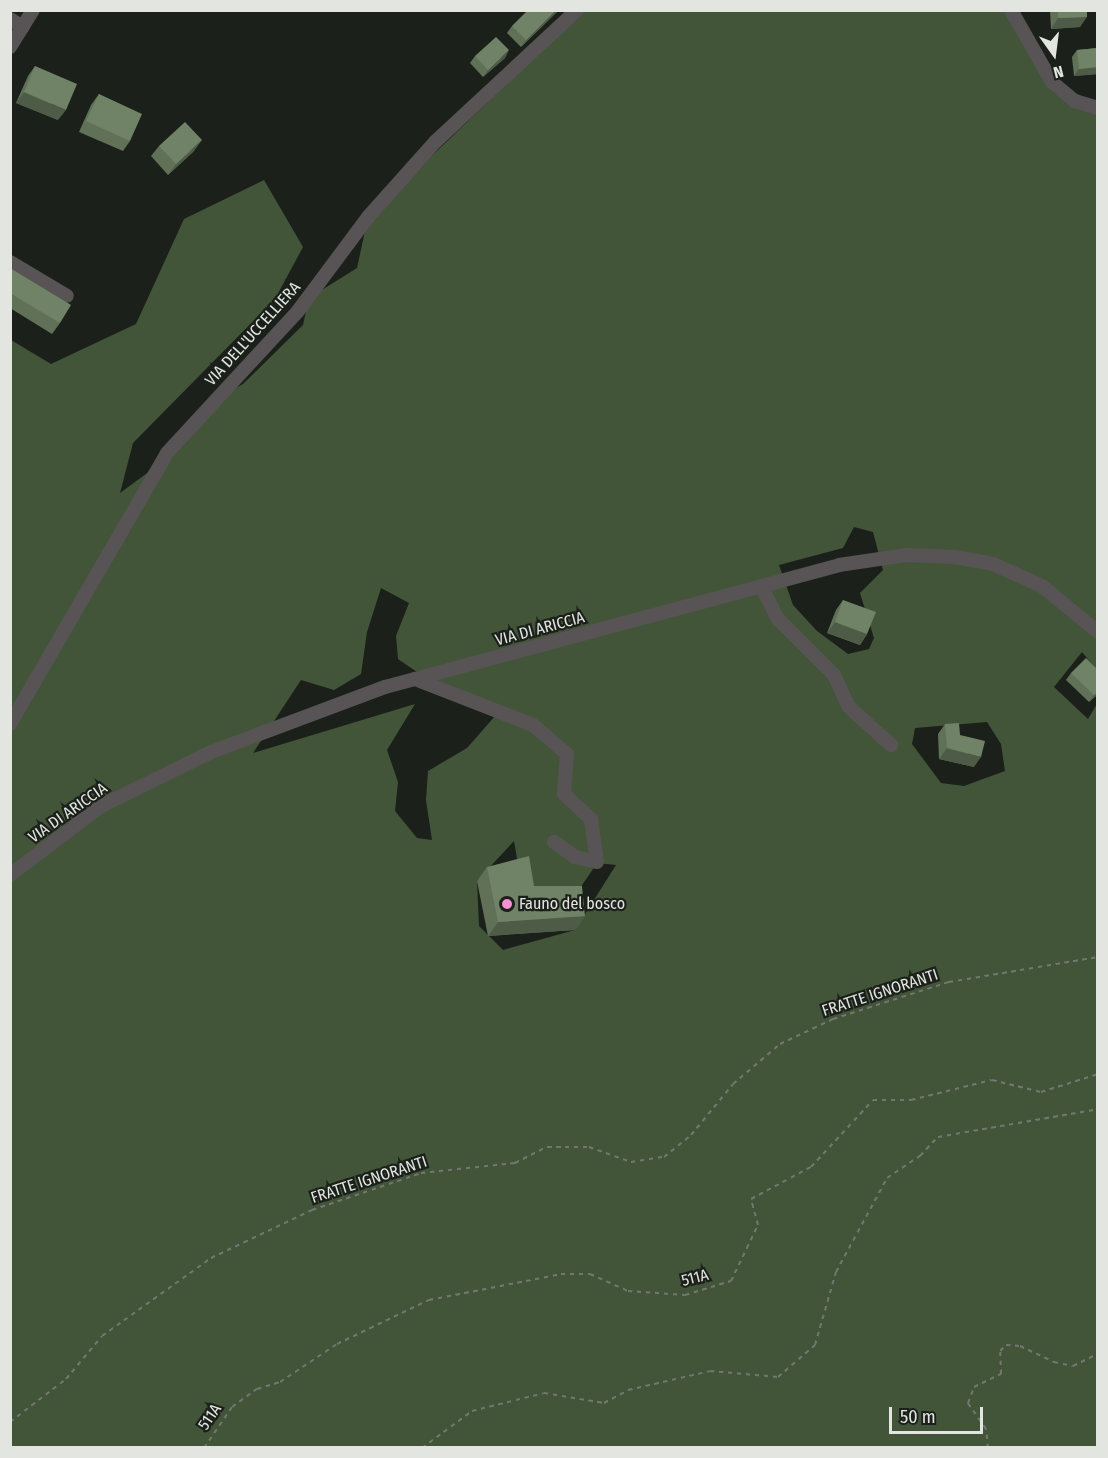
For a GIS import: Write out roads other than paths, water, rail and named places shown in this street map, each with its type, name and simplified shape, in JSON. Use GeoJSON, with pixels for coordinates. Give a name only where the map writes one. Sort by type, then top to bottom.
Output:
{"type":"FeatureCollection","features":[{"type":"Feature","properties":{"kind":"street"},"geometry":{"type":"LineString","coordinates":[[10,48],[33,10]]}},
{"type":"Feature","properties":{"kind":"street","name":"VIA DELL'UCCELLIERA"},"geometry":{"type":"LineString","coordinates":[[10,724],[167,453],[298,311],[368,217],[435,142],[578,10]]}},
{"type":"Feature","properties":{"kind":"street"},"geometry":{"type":"LineString","coordinates":[[1011,10],[1055,86],[1075,101],[1098,108]]}},
{"type":"Feature","properties":{"kind":"street"},"geometry":{"type":"LineString","coordinates":[[10,19],[23,27]]}},
{"type":"Feature","properties":{"kind":"street"},"geometry":{"type":"LineString","coordinates":[[10,262],[67,296]]}},
{"type":"Feature","properties":{"kind":"street","name":"VIA DI ARICCIA"},"geometry":{"type":"LineString","coordinates":[[10,875],[101,806],[211,752],[416,680],[761,586],[882,557],[966,558],[1003,566],[1029,579],[1063,601],[1098,632]]}},
{"type":"Feature","properties":{"kind":"street"},"geometry":{"type":"LineString","coordinates":[[761,586],[778,619],[834,675],[849,706],[891,745]]}},
{"type":"Feature","properties":{"kind":"street"},"geometry":{"type":"LineString","coordinates":[[416,680],[533,725],[567,754],[564,794],[591,819],[597,862],[575,857],[554,842]]}},
{"type":"Feature","properties":{"kind":"place","name":"Fauno del bosco"},"geometry":{"type":"Point","coordinates":[507,904]}}]}
